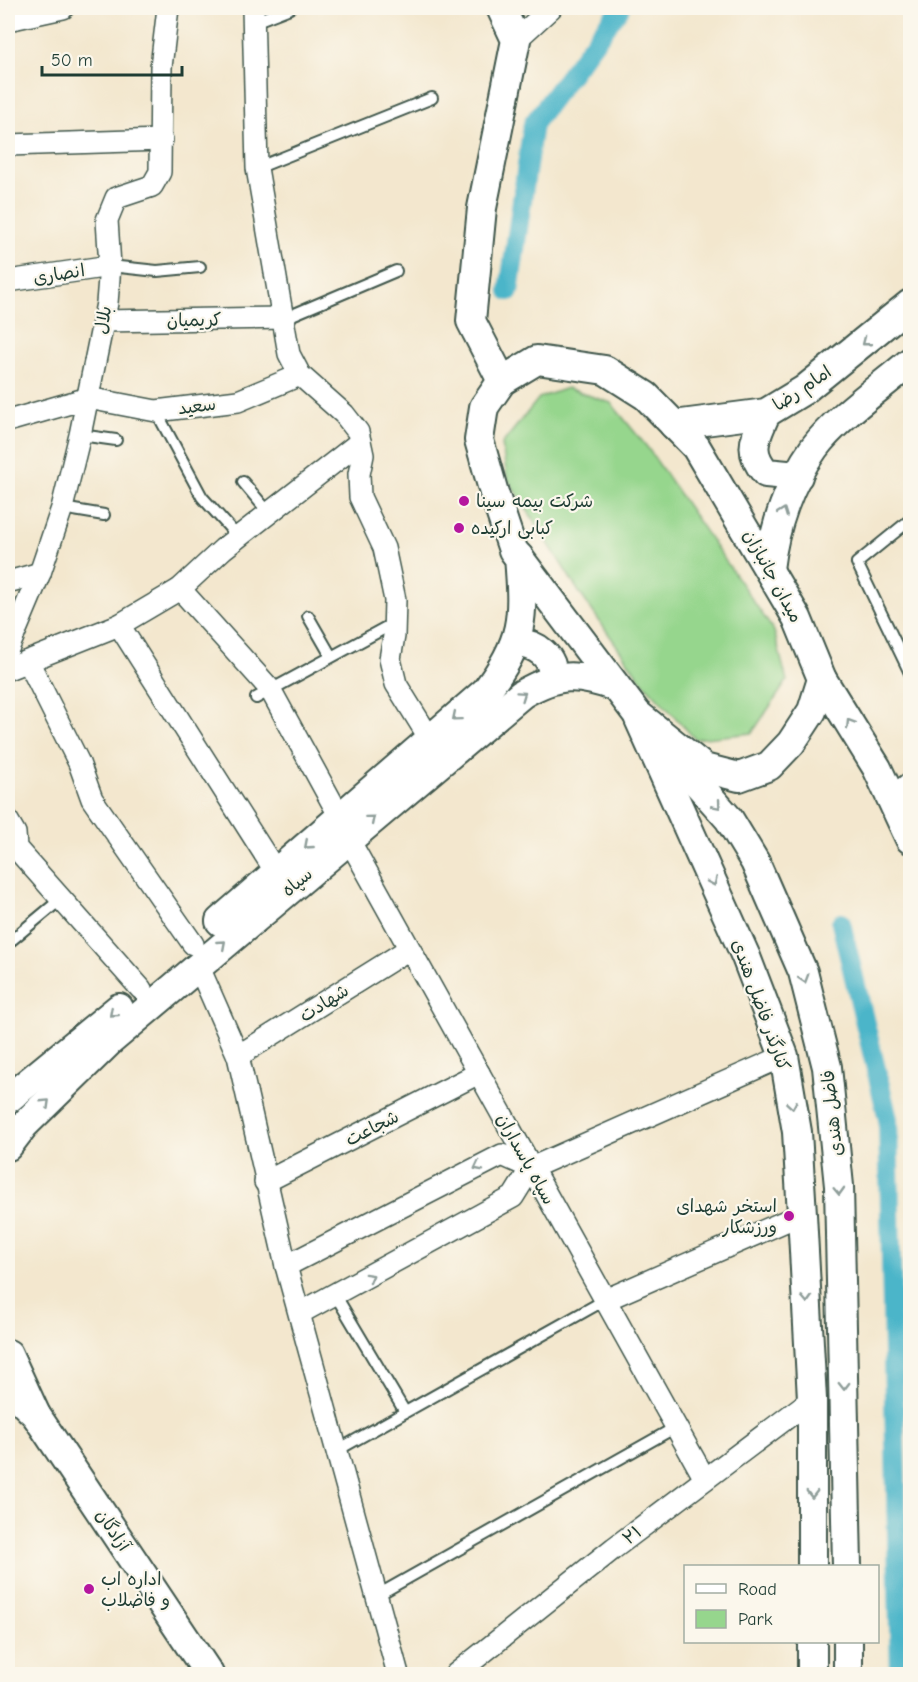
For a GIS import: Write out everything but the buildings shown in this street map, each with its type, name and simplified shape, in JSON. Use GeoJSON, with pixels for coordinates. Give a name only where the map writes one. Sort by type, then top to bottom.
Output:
{"type":"FeatureCollection","features":[{"type":"Feature","properties":{"kind":"main road"},"geometry":{"type":"LineString","coordinates":[[501,8],[516,40],[482,208],[471,321],[502,381]]}},
{"type":"Feature","properties":{"kind":"main road","name":"امام رضا"},"geometry":{"type":"LineString","coordinates":[[674,425],[766,413],[804,390],[910,304]]}},
{"type":"Feature","properties":{"kind":"main road","name":"میدان جانبازان"},"geometry":{"type":"LineString","coordinates":[[537,360],[605,370],[645,396],[674,425],[696,447],[769,569],[797,618],[822,679],[812,711],[791,743],[769,766],[740,777],[704,768],[637,714],[616,687],[513,550],[479,440],[484,407],[502,381],[537,360]]}},
{"type":"Feature","properties":{"kind":"main road"},"geometry":{"type":"LineString","coordinates":[[769,569],[772,541],[798,476],[814,447],[910,362]]}},
{"type":"Feature","properties":{"kind":"main road"},"geometry":{"type":"LineString","coordinates":[[766,413],[753,445],[756,461],[766,473],[798,476]]}},
{"type":"Feature","properties":{"kind":"main road","name":"سپاه"},"geometry":{"type":"LineString","coordinates":[[8,1146],[24,1125],[276,872],[344,828],[430,739],[486,691],[504,668],[515,644],[523,607],[519,557]]}},
{"type":"Feature","properties":{"kind":"main road"},"geometry":{"type":"LineString","coordinates":[[515,644],[531,645],[545,655],[552,667],[552,679]]}},
{"type":"Feature","properties":{"kind":"main road","name":"سپاه"},"geometry":{"type":"LineString","coordinates":[[8,1100],[141,989],[196,954],[344,828],[522,694],[552,679],[581,676],[616,687]]}},
{"type":"Feature","properties":{"kind":"main road"},"geometry":{"type":"LineString","coordinates":[[822,679],[877,768],[901,790],[910,839]]}},
{"type":"Feature","properties":{"kind":"main road","name":"کنارگذر فاضل هندی"},"geometry":{"type":"LineString","coordinates":[[637,714],[746,957],[783,1056],[797,1132],[802,1214],[812,1399],[812,1565]]}},
{"type":"Feature","properties":{"kind":"main road","name":"فاضل هندی"},"geometry":{"type":"LineString","coordinates":[[637,714],[729,819],[755,862],[803,972],[828,1067],[839,1186],[847,1565]]}},
{"type":"Feature","properties":{"kind":"main road"},"geometry":{"type":"LineString","coordinates":[[8,1354],[36,1415]]}},
{"type":"Feature","properties":{"kind":"main road"},"geometry":{"type":"LineString","coordinates":[[8,1388],[36,1415]]}},
{"type":"Feature","properties":{"kind":"main road","name":"آزادگان"},"geometry":{"type":"LineString","coordinates":[[36,1415],[209,1674]]}},
{"type":"Feature","properties":{"kind":"main road"},"geometry":{"type":"LineString","coordinates":[[812,1643],[812,1674]]}},
{"type":"Feature","properties":{"kind":"main road"},"geometry":{"type":"LineString","coordinates":[[848,1643],[848,1674]]}},
{"type":"Feature","properties":{"kind":"street"},"geometry":{"type":"LineString","coordinates":[[8,20],[63,8]]}},
{"type":"Feature","properties":{"kind":"street","name":"بلال"},"geometry":{"type":"LineString","coordinates":[[8,649],[40,573],[62,508],[80,435],[103,321],[110,266],[106,220],[116,198],[152,186],[160,172],[161,67],[168,8]]}},
{"type":"Feature","properties":{"kind":"street"},"geometry":{"type":"LineString","coordinates":[[516,40],[551,8]]}},
{"type":"Feature","properties":{"kind":"street"},"geometry":{"type":"LineString","coordinates":[[254,15],[257,168],[285,318],[289,354],[300,375],[344,414],[358,432],[363,455],[358,474],[360,497],[384,549],[394,600],[390,659],[396,684],[430,739]]}},
{"type":"Feature","properties":{"kind":"street"},"geometry":{"type":"LineString","coordinates":[[8,145],[162,140]]}},
{"type":"Feature","properties":{"kind":"street","name":"انصاری"},"geometry":{"type":"LineString","coordinates":[[8,281],[110,266]]}},
{"type":"Feature","properties":{"kind":"street","name":"کریمیان"},"geometry":{"type":"LineString","coordinates":[[103,321],[285,318]]}},
{"type":"Feature","properties":{"kind":"street","name":"سعید"},"geometry":{"type":"LineString","coordinates":[[88,398],[156,411],[238,401],[300,375]]}},
{"type":"Feature","properties":{"kind":"street"},"geometry":{"type":"LineString","coordinates":[[8,421],[88,398]]}},
{"type":"Feature","properties":{"kind":"street"},"geometry":{"type":"LineString","coordinates":[[8,669],[119,625],[180,589],[238,537],[360,442]]}},
{"type":"Feature","properties":{"kind":"street"},"geometry":{"type":"LineString","coordinates":[[8,582],[40,573]]}},
{"type":"Feature","properties":{"kind":"street","name":"سپاه پاسداران"},"geometry":{"type":"LineString","coordinates":[[180,589],[263,694],[344,828],[409,949],[705,1479]]}},
{"type":"Feature","properties":{"kind":"street"},"geometry":{"type":"LineString","coordinates":[[119,625],[276,872]]}},
{"type":"Feature","properties":{"kind":"street"},"geometry":{"type":"LineString","coordinates":[[27,661],[79,764],[92,799],[196,954],[238,1056],[286,1266],[398,1674]]}},
{"type":"Feature","properties":{"kind":"street"},"geometry":{"type":"LineString","coordinates":[[8,821],[15,833],[16,848],[141,989]]}},
{"type":"Feature","properties":{"kind":"street","name":"شهادت"},"geometry":{"type":"LineString","coordinates":[[238,1056],[409,949]]}},
{"type":"Feature","properties":{"kind":"street"},"geometry":{"type":"LineString","coordinates":[[300,1313],[336,1296],[513,1197],[531,1168],[783,1056]]}},
{"type":"Feature","properties":{"kind":"street","name":"شجاعت"},"geometry":{"type":"LineString","coordinates":[[265,1182],[479,1073]]}},
{"type":"Feature","properties":{"kind":"street"},"geometry":{"type":"LineString","coordinates":[[286,1266],[502,1155],[531,1168]]}},
{"type":"Feature","properties":{"kind":"street"},"geometry":{"type":"LineString","coordinates":[[605,1300],[802,1214]]}},
{"type":"Feature","properties":{"kind":"street","name":"۲۱"},"geometry":{"type":"LineString","coordinates":[[456,1674],[705,1479],[812,1399]]}},
{"type":"Feature","properties":{"kind":"lane"},"geometry":{"type":"LineString","coordinates":[[254,15],[290,8]]}},
{"type":"Feature","properties":{"kind":"lane"},"geometry":{"type":"LineString","coordinates":[[257,168],[432,98]]}},
{"type":"Feature","properties":{"kind":"lane"},"geometry":{"type":"LineString","coordinates":[[110,266],[157,271],[200,267]]}},
{"type":"Feature","properties":{"kind":"lane"},"geometry":{"type":"LineString","coordinates":[[285,318],[396,271]]}},
{"type":"Feature","properties":{"kind":"lane"},"geometry":{"type":"LineString","coordinates":[[156,411],[202,497],[238,537]]}},
{"type":"Feature","properties":{"kind":"lane"},"geometry":{"type":"LineString","coordinates":[[80,435],[116,440]]}},
{"type":"Feature","properties":{"kind":"lane"},"geometry":{"type":"LineString","coordinates":[[243,482],[268,513]]}},
{"type":"Feature","properties":{"kind":"lane"},"geometry":{"type":"LineString","coordinates":[[62,508],[104,515]]}},
{"type":"Feature","properties":{"kind":"lane"},"geometry":{"type":"LineString","coordinates":[[910,520],[857,563],[910,673]]}},
{"type":"Feature","properties":{"kind":"lane"},"geometry":{"type":"LineString","coordinates":[[308,616],[331,656]]}},
{"type":"Feature","properties":{"kind":"lane"},"geometry":{"type":"LineString","coordinates":[[263,694],[394,623]]}},
{"type":"Feature","properties":{"kind":"lane"},"geometry":{"type":"LineString","coordinates":[[8,943],[61,899]]}},
{"type":"Feature","properties":{"kind":"lane"},"geometry":{"type":"LineString","coordinates":[[336,1296],[405,1412]]}},
{"type":"Feature","properties":{"kind":"lane"},"geometry":{"type":"LineString","coordinates":[[336,1451],[605,1300]]}},
{"type":"Feature","properties":{"kind":"lane"},"geometry":{"type":"LineString","coordinates":[[376,1596],[676,1427]]}},
{"type":"Feature","properties":{"kind":"green space"},"geometry":{"type":"Polygon","coordinates":[[[567,388],[611,403],[647,447],[774,631],[787,681],[752,733],[695,739],[641,680],[579,592],[507,478],[502,444],[539,398],[567,388]]]}},
{"type":"Feature","properties":{"kind":"waterway"},"geometry":{"type":"LineString","coordinates":[[509,291],[533,124],[620,8]]}},
{"type":"Feature","properties":{"kind":"waterway"},"geometry":{"type":"LineString","coordinates":[[841,923],[888,1119],[900,1674]]}},
{"type":"Feature","properties":{"kind":"place","name":"شرکت بیمه سینا"},"geometry":{"type":"Point","coordinates":[464,501]}},
{"type":"Feature","properties":{"kind":"place","name":"کبابی ارکیده"},"geometry":{"type":"Point","coordinates":[459,528]}},
{"type":"Feature","properties":{"kind":"place","name":"استخر شهدای ورزشکار"},"geometry":{"type":"Point","coordinates":[789,1216]}},
{"type":"Feature","properties":{"kind":"place","name":"اداره اب و فاضلاب"},"geometry":{"type":"Point","coordinates":[89,1589]}}]}
